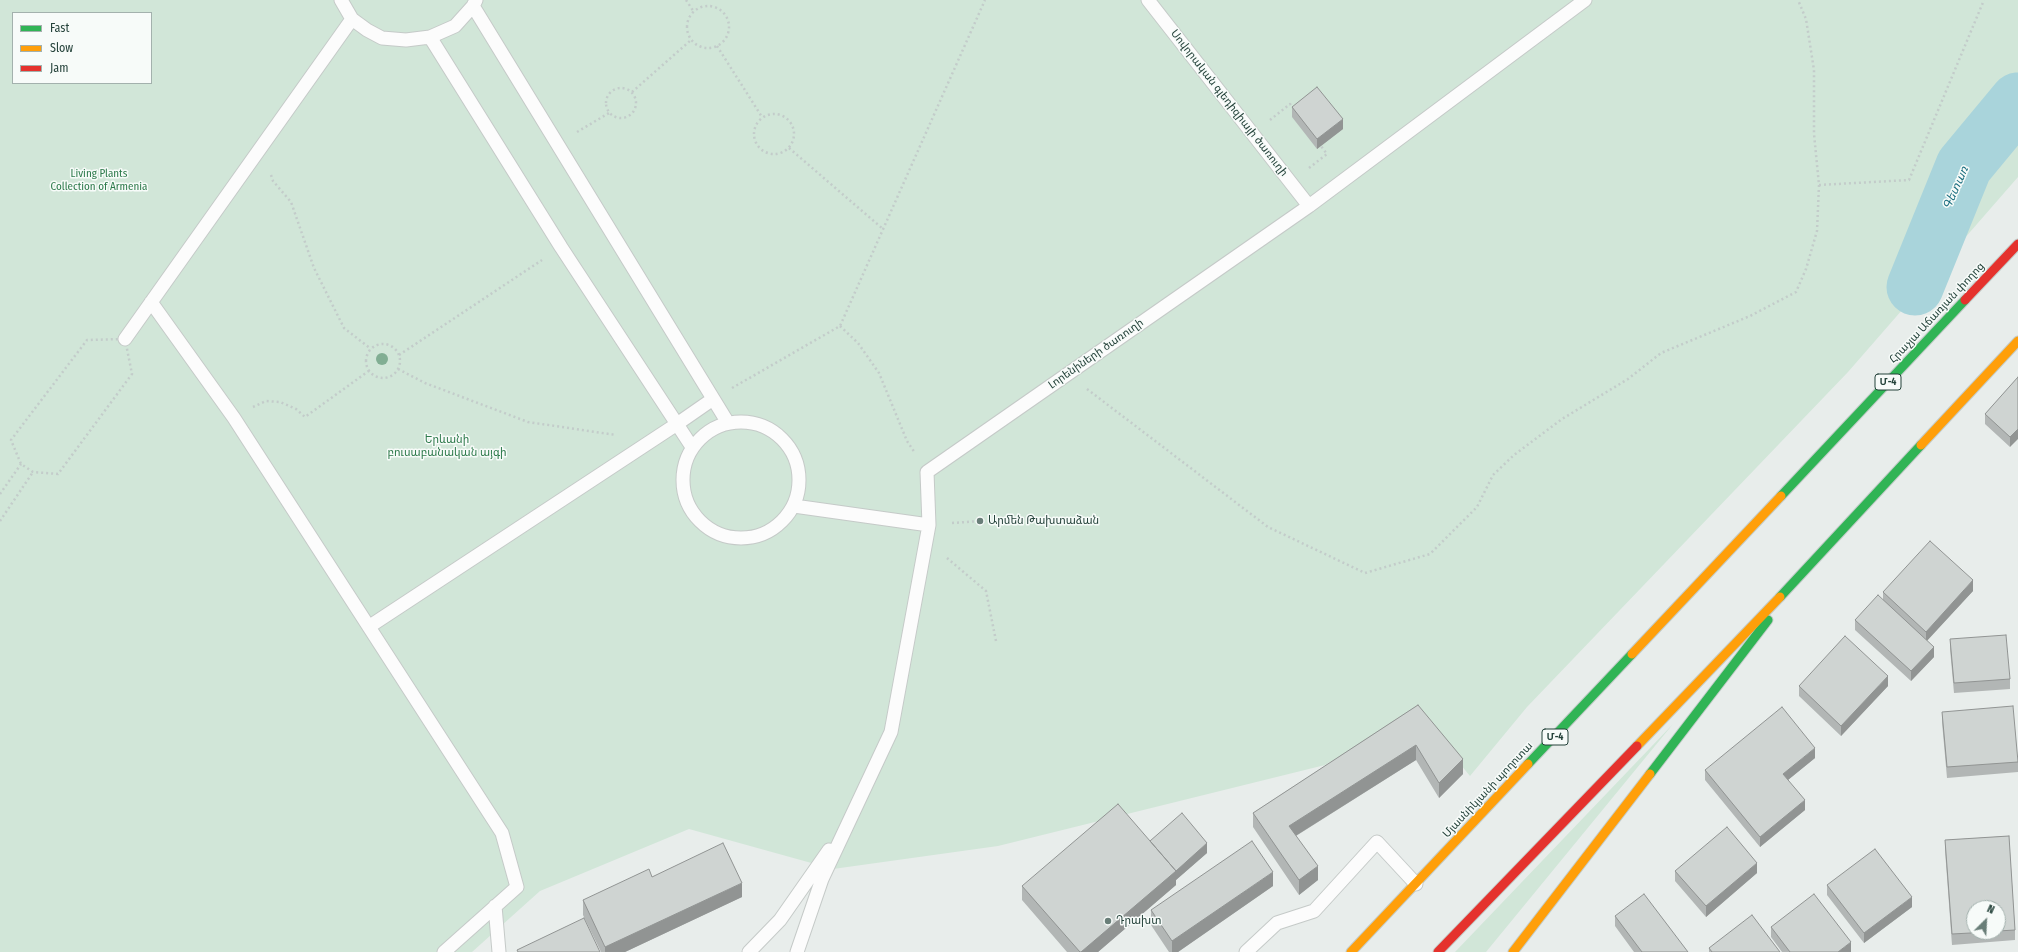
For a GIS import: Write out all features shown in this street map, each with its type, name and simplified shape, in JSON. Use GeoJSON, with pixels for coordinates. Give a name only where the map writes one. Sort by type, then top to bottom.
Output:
{"type":"FeatureCollection","features":[{"type":"Feature","properties":{"kind":"main road","name":"Հրաչյա Աճառյան փողոց"},"geometry":{"type":"LineString","coordinates":[[1758,520],[2018,244]]}},
{"type":"Feature","properties":{"kind":"main road"},"geometry":{"type":"LineString","coordinates":[[1438,952],[1812,564],[1853,517],[2018,341]]}},
{"type":"Feature","properties":{"kind":"main road","name":"Մյասնիկյանի պողոտա"},"geometry":{"type":"LineString","coordinates":[[1351,952],[1758,520]]}},
{"type":"Feature","properties":{"kind":"main road"},"geometry":{"type":"LineString","coordinates":[[1513,952],[1812,564]]}},
{"type":"Feature","properties":{"kind":"lane"},"geometry":{"type":"LineString","coordinates":[[341,0],[352,19],[367,30],[382,38],[406,40],[430,38],[455,26],[475,3],[728,423]]}},
{"type":"Feature","properties":{"kind":"lane","name":"Սովորական գլեդիզիայի ծառուղի"},"geometry":{"type":"LineString","coordinates":[[1148,0],[1309,206]]}},
{"type":"Feature","properties":{"kind":"lane","name":"Լորենիների ծառուղի"},"geometry":{"type":"LineString","coordinates":[[927,472],[1309,206],[1585,0]]}},
{"type":"Feature","properties":{"kind":"lane"},"geometry":{"type":"LineString","coordinates":[[125,339],[352,19]]}},
{"type":"Feature","properties":{"kind":"lane"},"geometry":{"type":"LineString","coordinates":[[430,38],[561,248],[692,447]]}},
{"type":"Feature","properties":{"kind":"lane"},"geometry":{"type":"LineString","coordinates":[[151,302],[234,418],[370,626],[502,833],[517,887],[444,952]]}},
{"type":"Feature","properties":{"kind":"lane"},"geometry":{"type":"LineString","coordinates":[[370,626],[713,399]]}},
{"type":"Feature","properties":{"kind":"lane"},"geometry":{"type":"LineString","coordinates":[[750,422],[771,429],[788,443],[798,463],[800,485],[794,506],[780,525],[758,536],[734,539],[711,532],[694,516],[683,493],[683,470],[692,447],[707,431],[728,423],[750,422]]}},
{"type":"Feature","properties":{"kind":"lane"},"geometry":{"type":"LineString","coordinates":[[797,952],[822,879],[891,732],[929,525],[927,472]]}},
{"type":"Feature","properties":{"kind":"lane"},"geometry":{"type":"LineString","coordinates":[[794,506],[929,525]]}},
{"type":"Feature","properties":{"kind":"lane"},"geometry":{"type":"LineString","coordinates":[[749,952],[780,920],[851,818]]}},
{"type":"Feature","properties":{"kind":"lane"},"geometry":{"type":"LineString","coordinates":[[1246,952],[1277,923],[1314,911],[1377,842],[1416,884]]}},
{"type":"Feature","properties":{"kind":"lane"},"geometry":{"type":"LineString","coordinates":[[495,906],[499,952]]}},
{"type":"Feature","properties":{"kind":"path"},"geometry":{"type":"LineString","coordinates":[[686,0],[694,12]]}},
{"type":"Feature","properties":{"kind":"path"},"geometry":{"type":"LineString","coordinates":[[713,399],[840,326],[985,0]]}},
{"type":"Feature","properties":{"kind":"path"},"geometry":{"type":"LineString","coordinates":[[1068,374],[1268,527],[1365,573],[1430,554],[1478,507],[1493,475],[1514,455],[1562,419],[1628,380],[1661,353],[1750,316],[1796,292],[1806,269],[1817,231],[1819,185],[1814,134],[1814,70],[1806,19],[1798,0]]}},
{"type":"Feature","properties":{"kind":"path"},"geometry":{"type":"LineString","coordinates":[[1819,185],[1909,180],[1984,0]]}},
{"type":"Feature","properties":{"kind":"path"},"geometry":{"type":"LineString","coordinates":[[707,6],[720,10],[728,22],[727,36],[717,46],[703,48],[691,40],[687,29],[690,16],[694,12],[707,6]]}},
{"type":"Feature","properties":{"kind":"path"},"geometry":{"type":"LineString","coordinates":[[632,92],[691,40]]}},
{"type":"Feature","properties":{"kind":"path"},"geometry":{"type":"LineString","coordinates":[[717,46],[762,117]]}},
{"type":"Feature","properties":{"kind":"path"},"geometry":{"type":"LineString","coordinates":[[618,88],[626,89],[632,92],[636,100],[636,108],[632,115],[624,118],[616,118],[609,113],[606,107],[606,98],[610,92],[618,88]]}},
{"type":"Feature","properties":{"kind":"path"},"geometry":{"type":"LineString","coordinates":[[1252,133],[1290,104],[1297,113]]}},
{"type":"Feature","properties":{"kind":"path"},"geometry":{"type":"LineString","coordinates":[[558,142],[609,113]]}},
{"type":"Feature","properties":{"kind":"path"},"geometry":{"type":"LineString","coordinates":[[775,113],[788,118],[792,123],[795,136],[789,148],[783,152],[770,154],[759,147],[754,135],[757,122],[762,117],[775,113]]}},
{"type":"Feature","properties":{"kind":"path"},"geometry":{"type":"LineString","coordinates":[[1291,183],[1327,154],[1321,146]]}},
{"type":"Feature","properties":{"kind":"path"},"geometry":{"type":"LineString","coordinates":[[261,147],[273,181],[291,202],[314,268],[340,321],[344,328],[371,349]]}},
{"type":"Feature","properties":{"kind":"path"},"geometry":{"type":"LineString","coordinates":[[789,148],[883,229]]}},
{"type":"Feature","properties":{"kind":"path"},"geometry":{"type":"LineString","coordinates":[[399,355],[561,248]]}},
{"type":"Feature","properties":{"kind":"path"},"geometry":{"type":"LineString","coordinates":[[840,326],[858,343],[879,373],[907,441],[927,472]]}},
{"type":"Feature","properties":{"kind":"path"},"geometry":{"type":"LineString","coordinates":[[125,339],[132,374],[58,474],[33,472],[21,464],[11,440],[87,340],[125,339]]}},
{"type":"Feature","properties":{"kind":"path"},"geometry":{"type":"LineString","coordinates":[[381,344],[387,344],[392,347],[399,355],[398,369],[389,376],[384,377],[374,374],[370,370],[367,357],[371,349],[381,344]]}},
{"type":"Feature","properties":{"kind":"path"},"geometry":{"type":"LineString","coordinates":[[398,369],[425,383],[528,422],[652,440]]}},
{"type":"Feature","properties":{"kind":"path"},"geometry":{"type":"LineString","coordinates":[[234,418],[266,401],[280,402],[296,409],[305,417],[370,370]]}},
{"type":"Feature","properties":{"kind":"path"},"geometry":{"type":"LineString","coordinates":[[0,494],[21,464]]}},
{"type":"Feature","properties":{"kind":"path"},"geometry":{"type":"LineString","coordinates":[[0,521],[33,472]]}},
{"type":"Feature","properties":{"kind":"path"},"geometry":{"type":"LineString","coordinates":[[946,524],[980,521]]}},
{"type":"Feature","properties":{"kind":"path"},"geometry":{"type":"LineString","coordinates":[[926,541],[986,591],[996,641]]}},
{"type":"Feature","properties":{"kind":"green space","name":"Երևանի բուսաբանական այգի"},"geometry":{"type":"Polygon","coordinates":[[[0,0],[2018,0],[2018,177],[1848,372],[1527,707],[1470,776],[1417,712],[1325,765],[998,846],[833,869],[689,829],[540,891],[472,952],[0,952],[0,0]]]}},
{"type":"Feature","properties":{"kind":"green space"},"geometry":{"type":"Polygon","coordinates":[[[1673,724],[1486,952],[1455,952],[1673,724]]]}},
{"type":"Feature","properties":{"kind":"building"},"geometry":{"type":"Polygon","coordinates":[[[1317,87],[1343,119],[1317,139],[1292,107],[1317,87]]]}},
{"type":"Feature","properties":{"kind":"building"},"geometry":{"type":"Polygon","coordinates":[[[2018,377],[2018,429],[2010,437],[1985,414],[2018,377]]]}},
{"type":"Feature","properties":{"kind":"building"},"geometry":{"type":"Polygon","coordinates":[[[1930,541],[1973,580],[1926,632],[1883,592],[1930,541]]]}},
{"type":"Feature","properties":{"kind":"building"},"geometry":{"type":"Polygon","coordinates":[[[1878,595],[1934,647],[1911,671],[1855,620],[1878,595]]]}},
{"type":"Feature","properties":{"kind":"building"},"geometry":{"type":"Polygon","coordinates":[[[2006,635],[2010,679],[1954,683],[1950,639],[2006,635]]]}},
{"type":"Feature","properties":{"kind":"building"},"geometry":{"type":"Polygon","coordinates":[[[1845,636],[1888,676],[1841,726],[1799,686],[1845,636]]]}},
{"type":"Feature","properties":{"kind":"building"},"geometry":{"type":"Polygon","coordinates":[[[1418,705],[1463,759],[1439,783],[1416,745],[1289,826],[1318,866],[1299,880],[1253,813],[1418,705]]]}},
{"type":"Feature","properties":{"kind":"building"},"geometry":{"type":"Polygon","coordinates":[[[2013,706],[2018,762],[1947,767],[1942,712],[2013,706]]]}},
{"type":"Feature","properties":{"kind":"building"},"geometry":{"type":"Polygon","coordinates":[[[1782,707],[1815,748],[1783,774],[1805,800],[1760,837],[1705,770],[1782,707]]]}},
{"type":"Feature","properties":{"kind":"building"},"geometry":{"type":"Polygon","coordinates":[[[1118,804],[1176,871],[1080,952],[1022,886],[1118,804]]]}},
{"type":"Feature","properties":{"kind":"building"},"geometry":{"type":"Polygon","coordinates":[[[1182,813],[1207,843],[1176,871],[1150,841],[1182,813]]]}},
{"type":"Feature","properties":{"kind":"building"},"geometry":{"type":"Polygon","coordinates":[[[1727,827],[1757,863],[1706,906],[1675,871],[1727,827]]]}},
{"type":"Feature","properties":{"kind":"building"},"geometry":{"type":"Polygon","coordinates":[[[2009,836],[2015,930],[2006,931],[2006,900],[1966,900],[1966,933],[1952,934],[1945,840],[2009,836]]]}},
{"type":"Feature","properties":{"kind":"building"},"geometry":{"type":"Polygon","coordinates":[[[1252,841],[1273,872],[1172,941],[1151,910],[1252,841]]]}},
{"type":"Feature","properties":{"kind":"building"},"geometry":{"type":"Polygon","coordinates":[[[723,843],[742,883],[605,947],[583,900],[649,869],[652,877],[723,843]]]}},
{"type":"Feature","properties":{"kind":"building"},"geometry":{"type":"Polygon","coordinates":[[[1875,849],[1912,897],[1864,933],[1827,885],[1875,849]]]}},
{"type":"Feature","properties":{"kind":"building"},"geometry":{"type":"Polygon","coordinates":[[[1644,894],[1688,952],[1642,952],[1615,916],[1644,894]]]}},
{"type":"Feature","properties":{"kind":"building"},"geometry":{"type":"Polygon","coordinates":[[[1814,894],[1851,942],[1838,952],[1790,952],[1771,927],[1814,894]]]}},
{"type":"Feature","properties":{"kind":"building"},"geometry":{"type":"Polygon","coordinates":[[[1752,915],[1780,952],[1712,952],[1709,948],[1752,915]]]}},
{"type":"Feature","properties":{"kind":"building"},"geometry":{"type":"Polygon","coordinates":[[[584,918],[600,952],[518,952],[517,950],[584,918]]]}},
{"type":"Feature","properties":{"kind":"waterway","name":"Գետառ"},"geometry":{"type":"LineString","coordinates":[[1915,287],[1964,166],[2018,101]]}},
{"type":"Feature","properties":{"kind":"traffic: fast"},"geometry":{"type":"LineString","coordinates":[[1781,496],[1965,300]]}},
{"type":"Feature","properties":{"kind":"traffic: fast"},"geometry":{"type":"LineString","coordinates":[[1780,597],[1921,445]]}},
{"type":"Feature","properties":{"kind":"traffic: fast"},"geometry":{"type":"LineString","coordinates":[[1650,774],[1768,620]]}},
{"type":"Feature","properties":{"kind":"traffic: fast"},"geometry":{"type":"LineString","coordinates":[[1528,764],[1632,654]]}},
{"type":"Feature","properties":{"kind":"traffic: slow"},"geometry":{"type":"LineString","coordinates":[[1921,445],[2018,341]]}},
{"type":"Feature","properties":{"kind":"traffic: slow"},"geometry":{"type":"LineString","coordinates":[[1632,654],[1781,496]]}},
{"type":"Feature","properties":{"kind":"traffic: slow"},"geometry":{"type":"LineString","coordinates":[[1637,746],[1780,597]]}},
{"type":"Feature","properties":{"kind":"traffic: slow"},"geometry":{"type":"LineString","coordinates":[[1351,952],[1528,764]]}},
{"type":"Feature","properties":{"kind":"traffic: slow"},"geometry":{"type":"LineString","coordinates":[[1513,952],[1650,774]]}},
{"type":"Feature","properties":{"kind":"traffic: jam"},"geometry":{"type":"LineString","coordinates":[[1965,300],[2018,244]]}},
{"type":"Feature","properties":{"kind":"traffic: jam"},"geometry":{"type":"LineString","coordinates":[[1438,952],[1637,746]]}},
{"type":"Feature","properties":{"kind":"place","name":"Արմեն Թախտաձան"},"geometry":{"type":"Point","coordinates":[980,521]}},
{"type":"Feature","properties":{"kind":"place","name":"Դրախտ"},"geometry":{"type":"Point","coordinates":[1108,921]}},
{"type":"Feature","properties":{"kind":"park label","name":"Living Plants Collection of Armenia"},"geometry":{"type":"Point","coordinates":[99,180]}}]}
